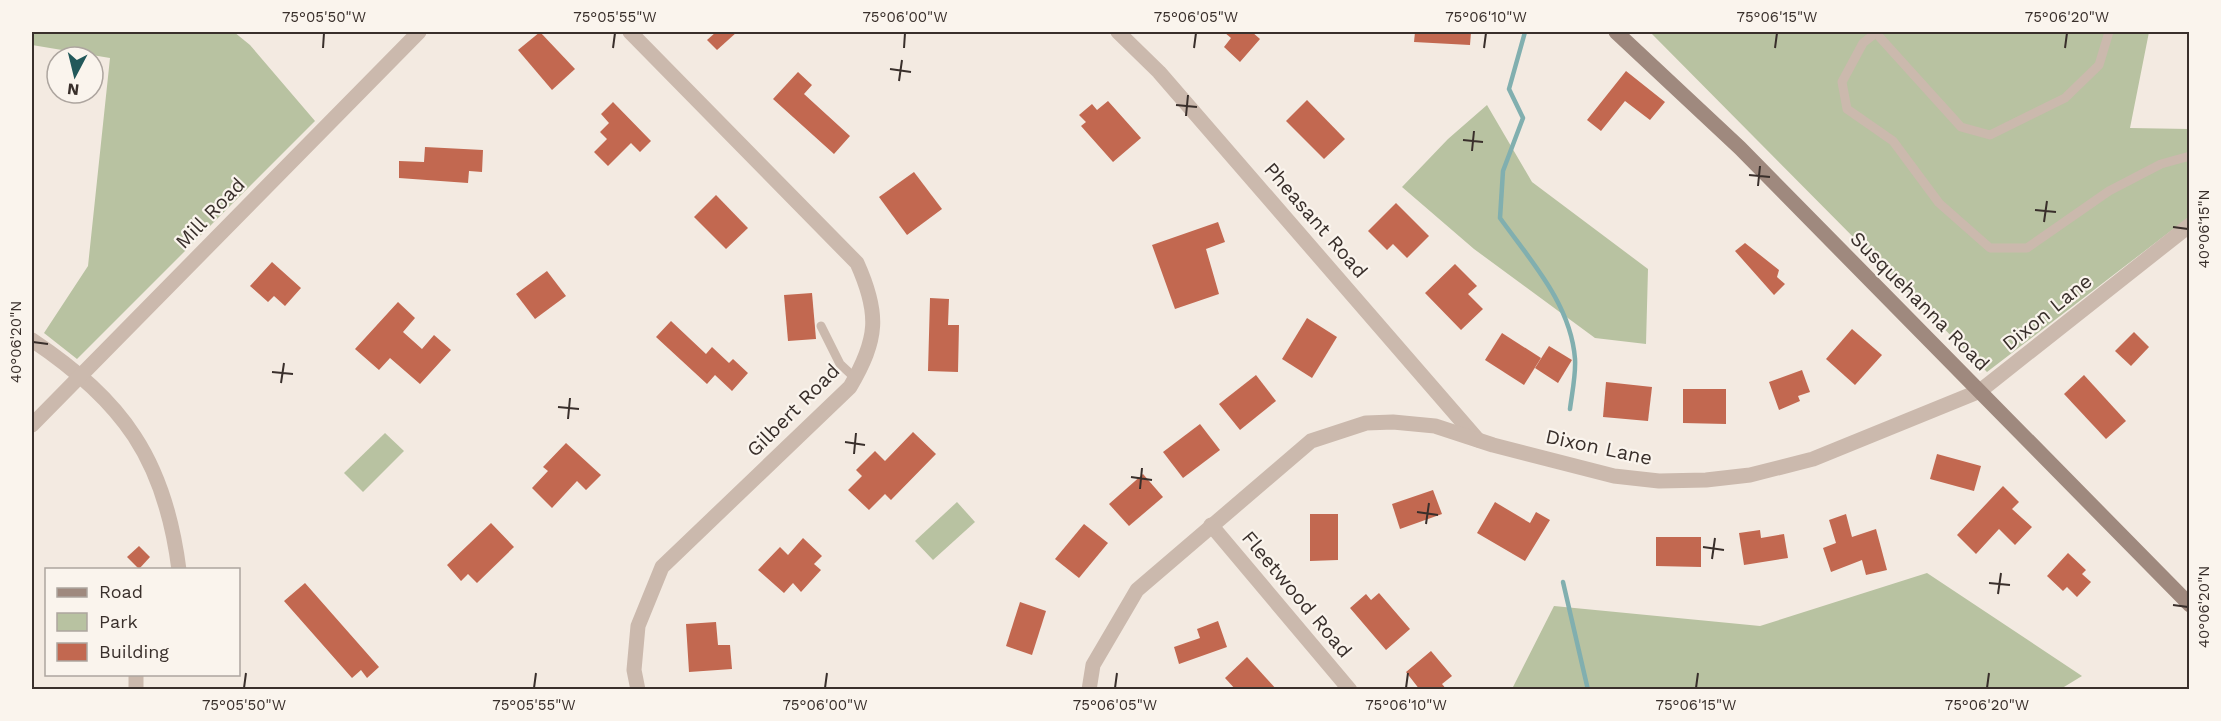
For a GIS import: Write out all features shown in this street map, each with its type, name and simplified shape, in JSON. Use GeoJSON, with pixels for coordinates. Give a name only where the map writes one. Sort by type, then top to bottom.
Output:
{"type":"FeatureCollection","features":[{"type":"Feature","properties":{"kind":"main road","name":"Susquehanna Road"},"geometry":{"type":"LineString","coordinates":[[1616,32],[1740,148],[2190,605]]}},
{"type":"Feature","properties":{"kind":"street","name":"Mill Road"},"geometry":{"type":"LineString","coordinates":[[32,426],[419,32]]}},
{"type":"Feature","properties":{"kind":"street","name":"Gilbert Road"},"geometry":{"type":"LineString","coordinates":[[630,32],[856,263],[870,293],[873,324],[863,366],[850,387],[662,567],[638,626],[634,670],[638,690]]}},
{"type":"Feature","properties":{"kind":"street","name":"Pheasant Road"},"geometry":{"type":"LineString","coordinates":[[1118,32],[1166,79],[1478,440]]}},
{"type":"Feature","properties":{"kind":"street","name":"Dixon Lane"},"geometry":{"type":"LineString","coordinates":[[1089,690],[1093,665],[1137,590],[1311,441],[1338,430],[1366,423],[1393,422],[1435,426],[1478,440],[1614,476],[1659,481],[1706,480],[1749,475],[1813,459],[1980,392],[2190,225]]}},
{"type":"Feature","properties":{"kind":"street"},"geometry":{"type":"LineString","coordinates":[[32,340],[80,375],[132,433],[156,471],[175,536],[179,568]]}},
{"type":"Feature","properties":{"kind":"street","name":"Fleetwood Road"},"geometry":{"type":"LineString","coordinates":[[1211,525],[1350,690]]}},
{"type":"Feature","properties":{"kind":"lane"},"geometry":{"type":"LineString","coordinates":[[2109,32],[2099,65],[2065,98],[1990,135],[1961,127],[1876,32],[1863,43],[1842,82],[1847,109],[1893,141],[1939,203],[1990,248],[2026,248],[2109,191],[2161,164],[2190,156]]}},
{"type":"Feature","properties":{"kind":"lane"},"geometry":{"type":"LineString","coordinates":[[821,327],[840,364],[855,378]]}},
{"type":"Feature","properties":{"kind":"green space"},"geometry":{"type":"Polygon","coordinates":[[[32,32],[234,32],[250,45],[315,121],[77,359],[44,333],[88,266],[110,58],[105,57],[105,45],[45,45],[45,47],[32,45],[32,32]]]}},
{"type":"Feature","properties":{"kind":"green space"},"geometry":{"type":"Polygon","coordinates":[[[1650,32],[2149,32],[2130,128],[2189,129],[2189,217],[1987,372],[1650,32]]]}},
{"type":"Feature","properties":{"kind":"green space"},"geometry":{"type":"Polygon","coordinates":[[[1487,105],[1532,182],[1648,269],[1646,344],[1595,338],[1474,249],[1402,187],[1448,139],[1487,105]]]}},
{"type":"Feature","properties":{"kind":"green space"},"geometry":{"type":"Polygon","coordinates":[[[385,433],[404,451],[363,492],[344,473],[385,433]]]}},
{"type":"Feature","properties":{"kind":"green space"},"geometry":{"type":"Polygon","coordinates":[[[957,502],[975,522],[933,560],[915,541],[957,502]]]}},
{"type":"Feature","properties":{"kind":"green space"},"geometry":{"type":"Polygon","coordinates":[[[1927,573],[2082,676],[2059,690],[1515,690],[1513,687],[1554,606],[1760,626],[1927,573]]]}},
{"type":"Feature","properties":{"kind":"building"},"geometry":{"type":"Polygon","coordinates":[[[540,32],[575,69],[552,90],[518,50],[540,32]]]}},
{"type":"Feature","properties":{"kind":"building"},"geometry":{"type":"Polygon","coordinates":[[[716,32],[737,32],[717,50],[707,40],[716,32]]]}},
{"type":"Feature","properties":{"kind":"building"},"geometry":{"type":"Polygon","coordinates":[[[1224,32],[1252,32],[1260,39],[1240,62],[1224,47],[1231,38],[1224,32]]]}},
{"type":"Feature","properties":{"kind":"building"},"geometry":{"type":"Polygon","coordinates":[[[1415,32],[1471,32],[1470,45],[1414,42],[1415,32]]]}},
{"type":"Feature","properties":{"kind":"building"},"geometry":{"type":"Polygon","coordinates":[[[1626,71],[1665,102],[1650,120],[1625,101],[1601,131],[1587,120],[1626,71]]]}},
{"type":"Feature","properties":{"kind":"building"},"geometry":{"type":"Polygon","coordinates":[[[798,72],[812,85],[804,94],[850,136],[834,154],[773,99],[798,72]]]}},
{"type":"Feature","properties":{"kind":"building"},"geometry":{"type":"Polygon","coordinates":[[[1307,100],[1345,139],[1324,159],[1286,121],[1307,100]]]}},
{"type":"Feature","properties":{"kind":"building"},"geometry":{"type":"Polygon","coordinates":[[[1108,101],[1141,138],[1113,162],[1081,126],[1086,122],[1079,115],[1092,104],[1097,110],[1108,101]]]}},
{"type":"Feature","properties":{"kind":"building"},"geometry":{"type":"Polygon","coordinates":[[[613,102],[651,141],[640,152],[631,143],[608,166],[594,152],[607,139],[600,132],[609,123],[601,114],[613,102]]]}},
{"type":"Feature","properties":{"kind":"building"},"geometry":{"type":"Polygon","coordinates":[[[425,147],[483,150],[482,172],[469,171],[468,183],[399,178],[399,161],[424,162],[425,147]]]}},
{"type":"Feature","properties":{"kind":"building"},"geometry":{"type":"Polygon","coordinates":[[[914,172],[942,209],[907,235],[879,197],[914,172]]]}},
{"type":"Feature","properties":{"kind":"building"},"geometry":{"type":"Polygon","coordinates":[[[716,195],[748,228],[726,249],[694,217],[716,195]]]}},
{"type":"Feature","properties":{"kind":"building"},"geometry":{"type":"Polygon","coordinates":[[[1396,203],[1429,236],[1407,258],[1393,244],[1387,250],[1368,231],[1396,203]]]}},
{"type":"Feature","properties":{"kind":"building"},"geometry":{"type":"Polygon","coordinates":[[[1218,222],[1225,242],[1206,249],[1219,294],[1175,309],[1152,245],[1218,222]]]}},
{"type":"Feature","properties":{"kind":"building"},"geometry":{"type":"Polygon","coordinates":[[[1745,243],[1779,270],[1777,277],[1785,284],[1774,295],[1735,251],[1745,243]]]}},
{"type":"Feature","properties":{"kind":"building"},"geometry":{"type":"Polygon","coordinates":[[[272,262],[301,288],[285,306],[274,296],[268,302],[250,286],[272,262]]]}},
{"type":"Feature","properties":{"kind":"building"},"geometry":{"type":"Polygon","coordinates":[[[1455,264],[1477,286],[1468,294],[1483,309],[1461,330],[1425,293],[1455,264]]]}},
{"type":"Feature","properties":{"kind":"building"},"geometry":{"type":"Polygon","coordinates":[[[547,271],[566,296],[535,319],[516,294],[547,271]]]}},
{"type":"Feature","properties":{"kind":"building"},"geometry":{"type":"Polygon","coordinates":[[[812,293],[816,339],[788,341],[784,295],[812,293]]]}},
{"type":"Feature","properties":{"kind":"building"},"geometry":{"type":"Polygon","coordinates":[[[930,298],[949,299],[948,325],[959,325],[958,372],[928,371],[930,298]]]}},
{"type":"Feature","properties":{"kind":"building"},"geometry":{"type":"Polygon","coordinates":[[[398,302],[415,318],[403,332],[422,349],[434,335],[451,350],[420,384],[390,358],[379,370],[355,349],[398,302]]]}},
{"type":"Feature","properties":{"kind":"building"},"geometry":{"type":"Polygon","coordinates":[[[1307,318],[1337,337],[1312,378],[1282,359],[1307,318]]]}},
{"type":"Feature","properties":{"kind":"building"},"geometry":{"type":"Polygon","coordinates":[[[671,321],[706,354],[712,347],[729,363],[733,359],[748,373],[732,391],[715,375],[707,384],[656,337],[671,321]]]}},
{"type":"Feature","properties":{"kind":"building"},"geometry":{"type":"Polygon","coordinates":[[[1852,329],[1882,355],[1855,385],[1826,359],[1852,329]]]}},
{"type":"Feature","properties":{"kind":"building"},"geometry":{"type":"Polygon","coordinates":[[[2134,332],[2149,347],[2131,366],[2115,351],[2134,332]]]}},
{"type":"Feature","properties":{"kind":"building"},"geometry":{"type":"Polygon","coordinates":[[[1502,333],[1541,358],[1524,385],[1485,360],[1502,333]]]}},
{"type":"Feature","properties":{"kind":"building"},"geometry":{"type":"Polygon","coordinates":[[[1549,346],[1572,360],[1558,383],[1535,368],[1549,346]]]}},
{"type":"Feature","properties":{"kind":"building"},"geometry":{"type":"Polygon","coordinates":[[[1802,370],[1810,392],[1798,396],[1800,401],[1779,410],[1769,382],[1802,370]]]}},
{"type":"Feature","properties":{"kind":"building"},"geometry":{"type":"Polygon","coordinates":[[[1256,375],[1276,401],[1240,430],[1219,404],[1256,375]]]}},
{"type":"Feature","properties":{"kind":"building"},"geometry":{"type":"Polygon","coordinates":[[[2084,375],[2126,421],[2106,439],[2064,394],[2084,375]]]}},
{"type":"Feature","properties":{"kind":"building"},"geometry":{"type":"Polygon","coordinates":[[[1606,382],[1652,387],[1648,421],[1603,417],[1606,382]]]}},
{"type":"Feature","properties":{"kind":"building"},"geometry":{"type":"Polygon","coordinates":[[[1683,389],[1726,389],[1726,424],[1683,423],[1683,389]]]}},
{"type":"Feature","properties":{"kind":"building"},"geometry":{"type":"Polygon","coordinates":[[[1200,424],[1220,450],[1183,478],[1163,452],[1200,424]]]}},
{"type":"Feature","properties":{"kind":"building"},"geometry":{"type":"Polygon","coordinates":[[[913,432],[936,454],[891,500],[885,494],[869,510],[848,490],[862,476],[856,470],[875,451],[885,461],[913,432]]]}},
{"type":"Feature","properties":{"kind":"building"},"geometry":{"type":"Polygon","coordinates":[[[566,443],[601,475],[586,490],[577,481],[552,508],[532,488],[548,471],[543,467],[566,443]]]}},
{"type":"Feature","properties":{"kind":"building"},"geometry":{"type":"Polygon","coordinates":[[[1937,454],[1981,466],[1974,491],[1930,479],[1937,454]]]}},
{"type":"Feature","properties":{"kind":"building"},"geometry":{"type":"Polygon","coordinates":[[[1143,474],[1163,497],[1129,526],[1109,504],[1143,474]]]}},
{"type":"Feature","properties":{"kind":"building"},"geometry":{"type":"Polygon","coordinates":[[[2003,486],[2019,502],[2012,509],[2032,527],[2015,545],[1999,529],[1976,554],[1957,535],[2003,486]]]}},
{"type":"Feature","properties":{"kind":"building"},"geometry":{"type":"Polygon","coordinates":[[[1433,490],[1442,514],[1400,529],[1392,504],[1433,490]]]}},
{"type":"Feature","properties":{"kind":"building"},"geometry":{"type":"Polygon","coordinates":[[[1495,502],[1530,523],[1536,512],[1550,520],[1525,561],[1477,533],[1495,502]]]}},
{"type":"Feature","properties":{"kind":"building"},"geometry":{"type":"Polygon","coordinates":[[[1310,514],[1338,514],[1338,560],[1310,561],[1310,514]]]}},
{"type":"Feature","properties":{"kind":"building"},"geometry":{"type":"Polygon","coordinates":[[[1846,514],[1852,537],[1876,529],[1887,570],[1866,575],[1862,560],[1831,572],[1823,548],[1836,543],[1829,520],[1846,514]]]}},
{"type":"Feature","properties":{"kind":"building"},"geometry":{"type":"Polygon","coordinates":[[[491,523],[514,547],[477,583],[468,574],[461,581],[447,565],[491,523]]]}},
{"type":"Feature","properties":{"kind":"building"},"geometry":{"type":"Polygon","coordinates":[[[1084,524],[1108,543],[1079,578],[1055,559],[1084,524]]]}},
{"type":"Feature","properties":{"kind":"building"},"geometry":{"type":"Polygon","coordinates":[[[1760,530],[1761,538],[1784,534],[1788,558],[1744,565],[1739,533],[1760,530]]]}},
{"type":"Feature","properties":{"kind":"building"},"geometry":{"type":"Polygon","coordinates":[[[1656,537],[1701,537],[1701,567],[1656,566],[1656,537]]]}},
{"type":"Feature","properties":{"kind":"building"},"geometry":{"type":"Polygon","coordinates":[[[803,538],[822,556],[814,564],[821,570],[801,592],[793,583],[784,593],[758,570],[780,547],[788,555],[803,538]]]}},
{"type":"Feature","properties":{"kind":"building"},"geometry":{"type":"Polygon","coordinates":[[[139,546],[150,557],[138,568],[127,557],[139,546]]]}},
{"type":"Feature","properties":{"kind":"building"},"geometry":{"type":"Polygon","coordinates":[[[2068,553],[2086,570],[2082,574],[2091,582],[2077,597],[2067,587],[2063,591],[2047,576],[2068,553]]]}},
{"type":"Feature","properties":{"kind":"building"},"geometry":{"type":"Polygon","coordinates":[[[305,583],[379,667],[367,678],[361,670],[352,678],[284,601],[305,583]]]}},
{"type":"Feature","properties":{"kind":"building"},"geometry":{"type":"Polygon","coordinates":[[[1379,593],[1410,629],[1386,650],[1350,608],[1366,594],[1371,600],[1379,593]]]}},
{"type":"Feature","properties":{"kind":"building"},"geometry":{"type":"Polygon","coordinates":[[[1020,602],[1046,611],[1032,655],[1006,646],[1020,602]]]}},
{"type":"Feature","properties":{"kind":"building"},"geometry":{"type":"Polygon","coordinates":[[[1218,621],[1227,647],[1179,664],[1174,647],[1200,638],[1197,629],[1218,621]]]}},
{"type":"Feature","properties":{"kind":"building"},"geometry":{"type":"Polygon","coordinates":[[[716,622],[718,645],[730,645],[732,669],[689,672],[686,624],[716,622]]]}},
{"type":"Feature","properties":{"kind":"building"},"geometry":{"type":"Polygon","coordinates":[[[1431,651],[1452,676],[1442,684],[1447,690],[1420,690],[1406,672],[1431,651]]]}},
{"type":"Feature","properties":{"kind":"building"},"geometry":{"type":"Polygon","coordinates":[[[1247,657],[1277,690],[1236,690],[1225,678],[1247,657]]]}},
{"type":"Feature","properties":{"kind":"waterway"},"geometry":{"type":"LineString","coordinates":[[1525,32],[1509,89],[1523,118],[1503,171],[1500,218],[1536,267],[1566,320],[1575,359],[1570,409]]}},
{"type":"Feature","properties":{"kind":"waterway"},"geometry":{"type":"LineString","coordinates":[[1563,582],[1588,690]]}}]}
